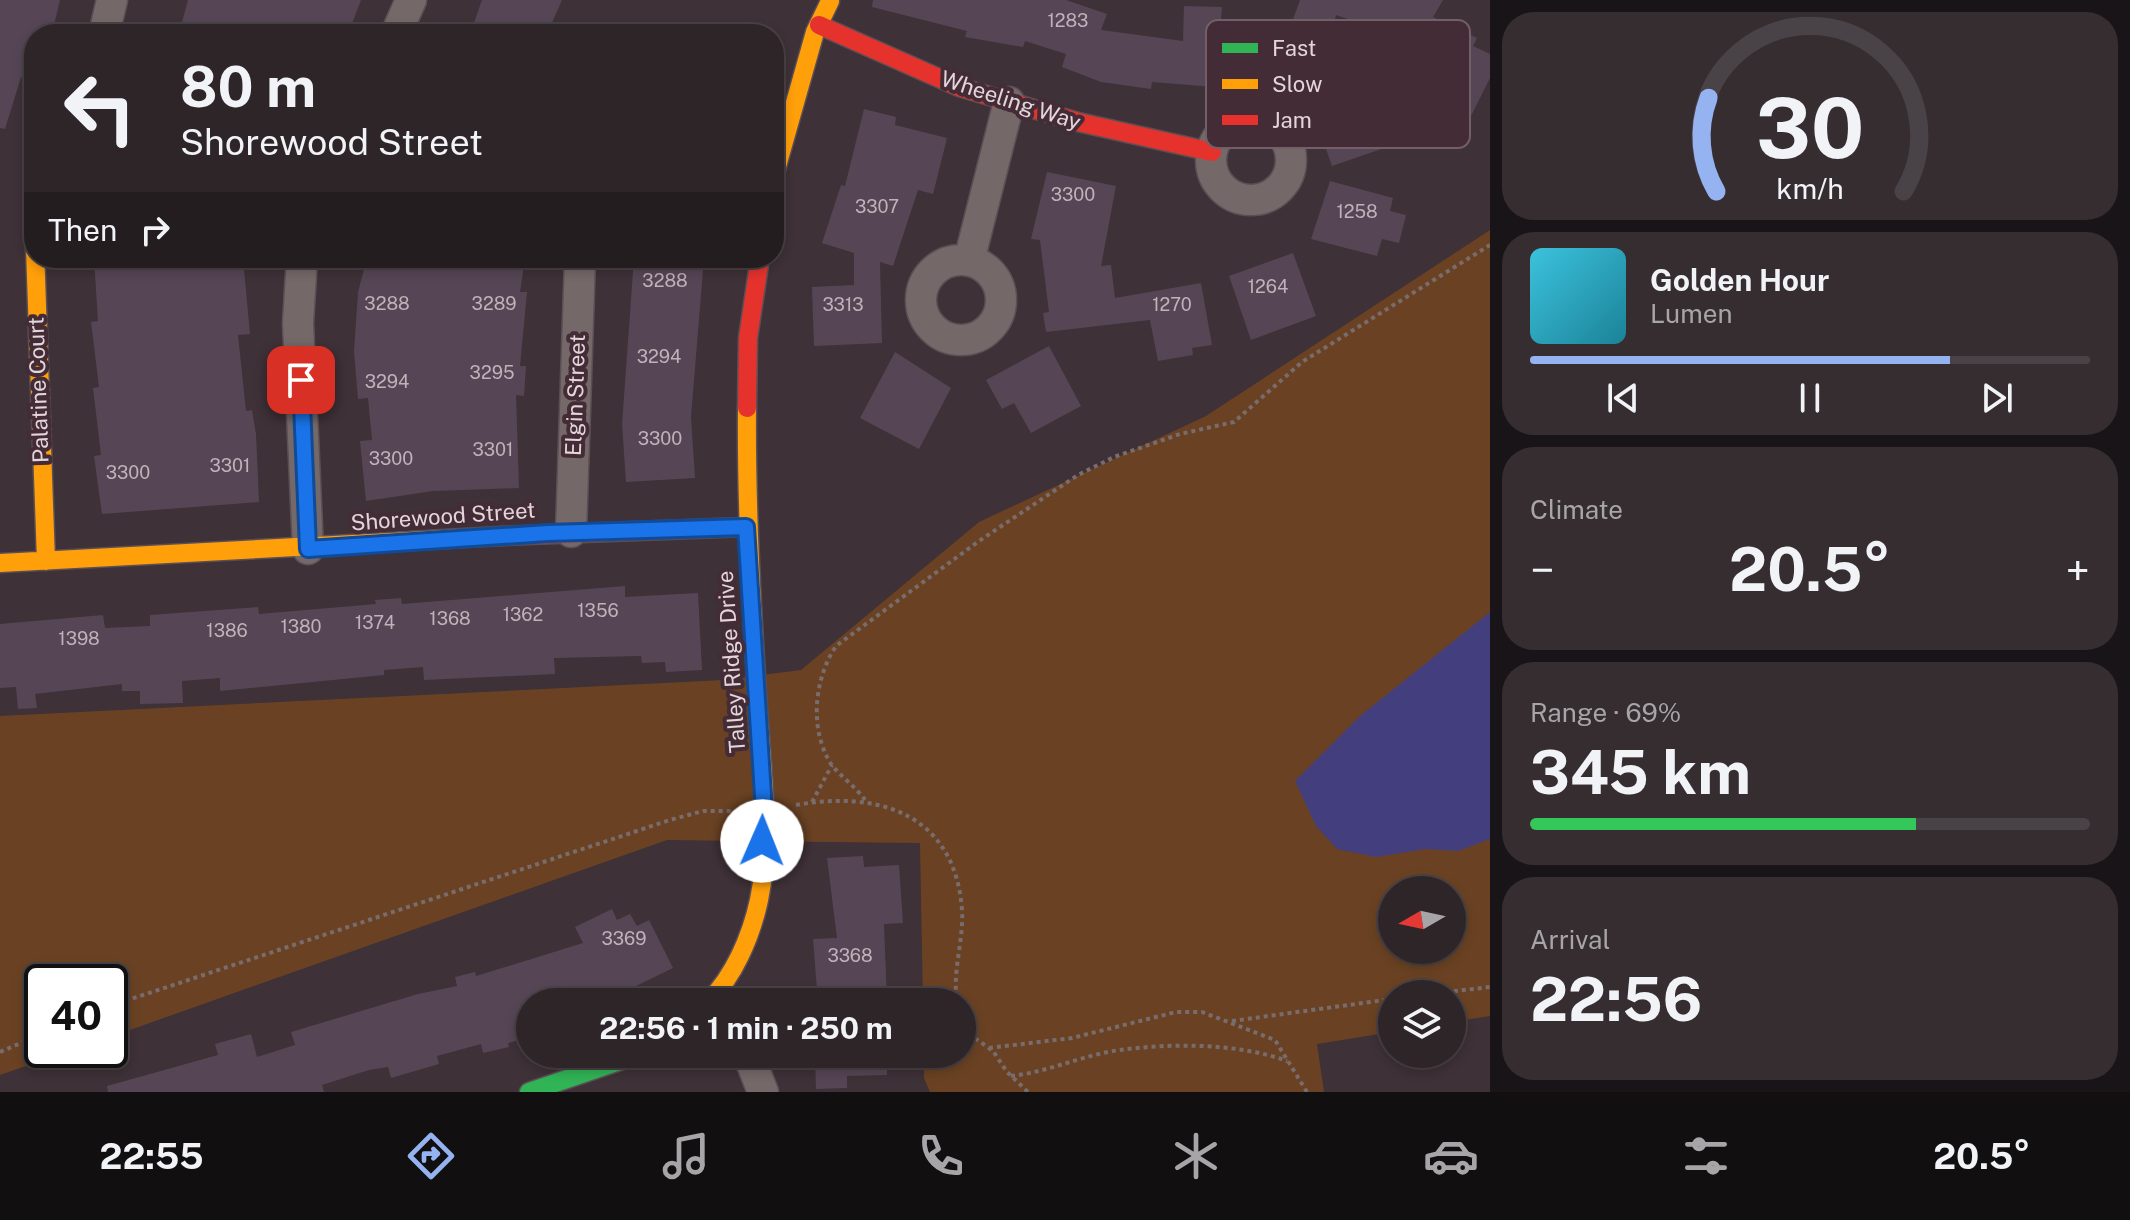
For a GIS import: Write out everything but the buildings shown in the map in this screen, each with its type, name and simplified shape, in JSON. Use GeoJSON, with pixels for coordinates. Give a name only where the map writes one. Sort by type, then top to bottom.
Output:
{"type":"FeatureCollection","features":[{"type":"Feature","properties":{"kind":"street"},"geometry":{"type":"LineString","coordinates":[[106,24],[112,0]]}},
{"type":"Feature","properties":{"kind":"street"},"geometry":{"type":"LineString","coordinates":[[400,24],[411,0]]}},
{"type":"Feature","properties":{"kind":"street"},"geometry":{"type":"LineString","coordinates":[[784,143],[819,25],[830,0]]}},
{"type":"Feature","properties":{"kind":"street","name":"Wheeling Way"},"geometry":{"type":"LineString","coordinates":[[819,25],[959,87],[1078,122],[1212,152]]}},
{"type":"Feature","properties":{"kind":"street"},"geometry":{"type":"LineString","coordinates":[[969,261],[1009,102]]}},
{"type":"Feature","properties":{"kind":"street","name":"Palatine Court"},"geometry":{"type":"LineString","coordinates":[[36,268],[46,561]]}},
{"type":"Feature","properties":{"kind":"street"},"geometry":{"type":"LineString","coordinates":[[301,268],[298,323],[308,549]]}},
{"type":"Feature","properties":{"kind":"street","name":"Elgin Street"},"geometry":{"type":"LineString","coordinates":[[571,532],[580,268]]}},
{"type":"Feature","properties":{"kind":"street","name":"Talley Ridge Drive"},"geometry":{"type":"LineString","coordinates":[[724,988],[743,949],[759,899],[764,811],[746,527],[748,338],[758,268]]}},
{"type":"Feature","properties":{"kind":"street","name":"Shorewood Street"},"geometry":{"type":"LineString","coordinates":[[0,563],[308,549],[571,532],[746,527]]}},
{"type":"Feature","properties":{"kind":"street"},"geometry":{"type":"LineString","coordinates":[[529,1092],[599,1068]]}},
{"type":"Feature","properties":{"kind":"street"},"geometry":{"type":"LineString","coordinates":[[754,1068],[763,1092]]}},
{"type":"Feature","properties":{"kind":"path"},"geometry":{"type":"LineString","coordinates":[[866,801],[851,781],[832,765],[824,745],[815,695],[823,666],[836,646],[979,541],[1078,475],[1114,457],[1167,439],[1234,422],[1302,362],[1490,245]]}},
{"type":"Feature","properties":{"kind":"path"},"geometry":{"type":"LineString","coordinates":[[812,802],[832,765]]}},
{"type":"Feature","properties":{"kind":"path"},"geometry":{"type":"LineString","coordinates":[[128,1000],[681,817],[703,811],[764,811],[833,799],[878,802],[935,834],[949,858],[962,910],[958,988]]}},
{"type":"Feature","properties":{"kind":"path"},"geometry":{"type":"LineString","coordinates":[[1466,990],[1490,987]]}},
{"type":"Feature","properties":{"kind":"path"},"geometry":{"type":"LineString","coordinates":[[1230,1021],[1378,1001]]}},
{"type":"Feature","properties":{"kind":"path"},"geometry":{"type":"LineString","coordinates":[[989,1048],[1072,1038],[1176,1012],[1202,1012],[1275,1040],[1307,1092]]}},
{"type":"Feature","properties":{"kind":"path"},"geometry":{"type":"LineString","coordinates":[[976,1039],[989,1048],[1028,1092]]}},
{"type":"Feature","properties":{"kind":"path"},"geometry":{"type":"LineString","coordinates":[[0,1052],[24,1042]]}},
{"type":"Feature","properties":{"kind":"path"},"geometry":{"type":"LineString","coordinates":[[1011,1076],[1040,1073],[1120,1049],[1195,1047],[1260,1051],[1288,1061]]}},
{"type":"Feature","properties":{"kind":"shaded area"},"geometry":{"type":"Polygon","coordinates":[[[1490,230],[1490,1016],[1466,1020],[1466,980],[1378,980],[1378,1034],[1317,1044],[1324,1092],[930,1092],[924,1078],[924,1068],[976,1068],[976,988],[923,988],[920,843],[667,840],[128,1031],[128,964],[24,964],[24,1067],[0,1075],[0,716],[724,680],[801,670],[979,522],[1206,416],[1490,230]]]}},
{"type":"Feature","properties":{"kind":"shaded area"},"geometry":{"type":"Polygon","coordinates":[[[1490,612],[1490,839],[1458,851],[1425,849],[1376,857],[1337,849],[1316,826],[1295,781],[1360,716],[1490,612]]]}},
{"type":"Feature","properties":{"kind":"traffic: fast"},"geometry":{"type":"LineString","coordinates":[[529,1092],[599,1068]]}},
{"type":"Feature","properties":{"kind":"traffic: slow"},"geometry":{"type":"LineString","coordinates":[[784,142],[815,32],[830,1]]}},
{"type":"Feature","properties":{"kind":"traffic: slow"},"geometry":{"type":"LineString","coordinates":[[36,268],[46,561]]}},
{"type":"Feature","properties":{"kind":"traffic: slow"},"geometry":{"type":"LineString","coordinates":[[720,988],[751,928],[759,900],[765,851],[749,551],[747,408]]}},
{"type":"Feature","properties":{"kind":"traffic: slow"},"geometry":{"type":"LineString","coordinates":[[0,563],[502,536]]}},
{"type":"Feature","properties":{"kind":"traffic: jam"},"geometry":{"type":"LineString","coordinates":[[819,25],[959,87],[1078,122],[1212,152]]}},
{"type":"Feature","properties":{"kind":"traffic: jam"},"geometry":{"type":"LineString","coordinates":[[747,408],[748,338],[758,268]]}},
{"type":"Feature","properties":{"kind":"traffic: jam"},"geometry":{"type":"LineString","coordinates":[[502,536],[746,527]]}},
{"type":"Feature","properties":{"kind":"route"},"geometry":{"type":"LineString","coordinates":[[301,380],[308,549],[548,533],[746,527],[764,811],[762,841]]}}]}
